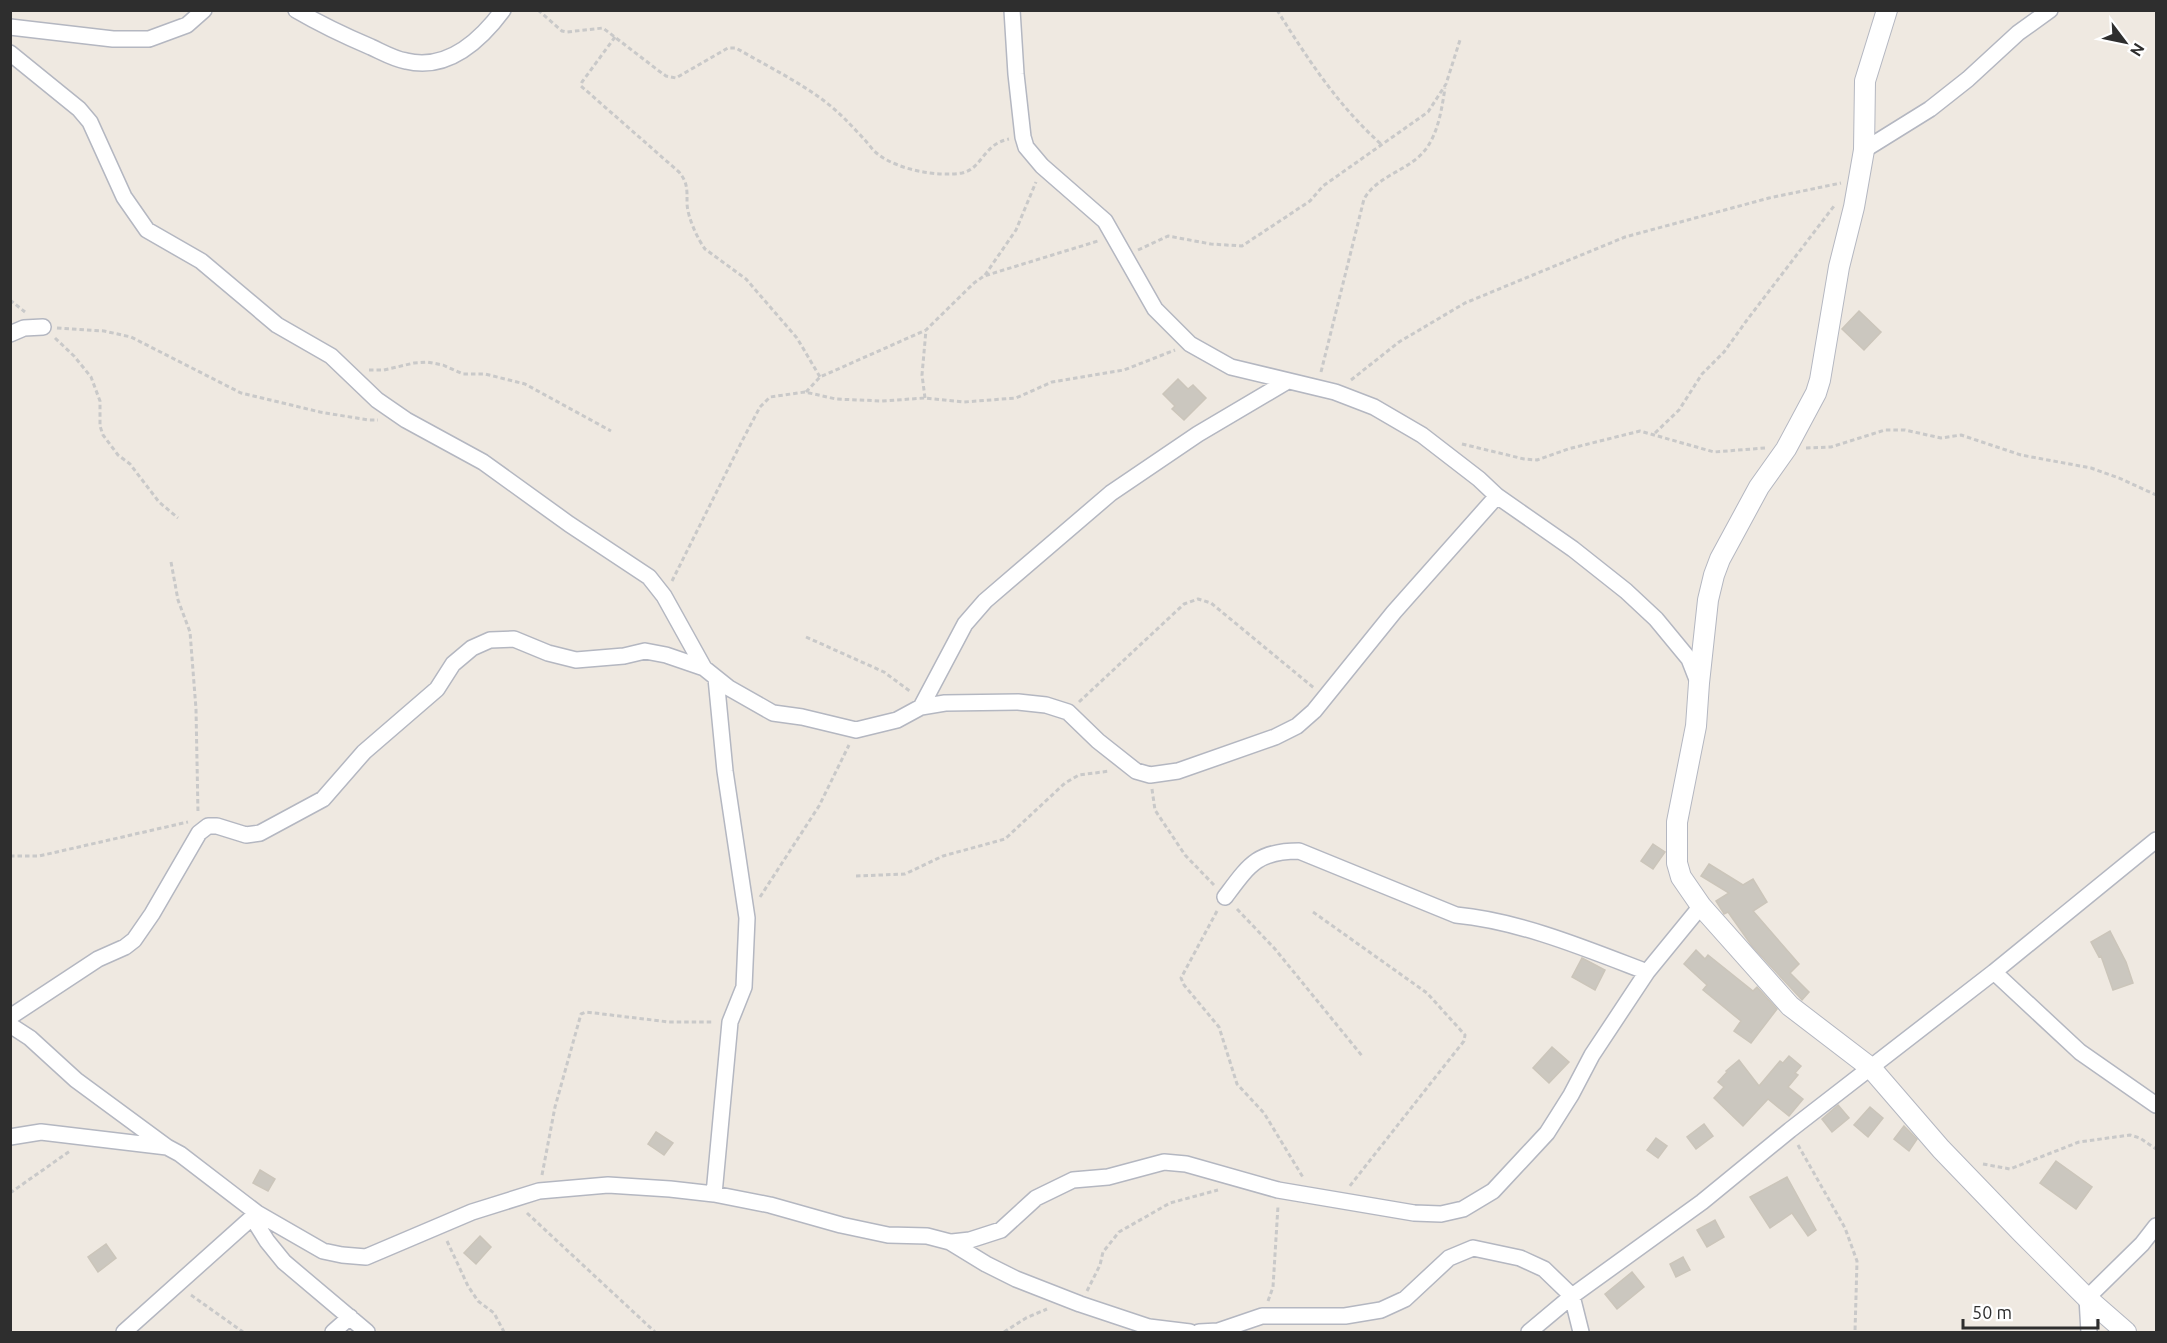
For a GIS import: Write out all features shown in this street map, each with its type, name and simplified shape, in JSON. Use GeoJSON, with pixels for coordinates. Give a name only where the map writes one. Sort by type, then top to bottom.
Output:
{"type":"FeatureCollection","features":[{"type":"Feature","properties":{"kind":"street"},"geometry":{"type":"LineString","coordinates":[[10,27],[113,39],[149,39],[187,26],[204,10]]}},
{"type":"Feature","properties":{"kind":"street"},"geometry":{"type":"LineString","coordinates":[[296,10],[339,33],[406,62],[432,63],[459,54],[491,27],[503,10]]}},
{"type":"Feature","properties":{"kind":"street"},"geometry":{"type":"LineString","coordinates":[[1012,10],[1016,74],[1026,147],[1042,166],[1105,221],[1155,309],[1190,344],[1231,367],[1335,392],[1374,407],[1422,435],[1479,479],[1497,496],[1573,549],[1626,591],[1656,619],[1689,659],[1699,683]]}},
{"type":"Feature","properties":{"kind":"street"},"geometry":{"type":"LineString","coordinates":[[1887,10],[1865,81],[1863,154],[1854,207],[1839,267],[1820,380],[1816,393],[1788,446],[1759,487],[1720,559],[1714,575],[1708,600],[1696,726],[1677,822],[1677,863],[1681,877],[1701,906],[1790,1006],[1870,1068],[1941,1149],[2087,1298],[2126,1332]]}},
{"type":"Feature","properties":{"kind":"street"},"geometry":{"type":"LineString","coordinates":[[1863,154],[1930,109],[1968,79],[2018,33],[2050,10]]}},
{"type":"Feature","properties":{"kind":"street"},"geometry":{"type":"LineString","coordinates":[[10,53],[79,109],[90,122],[123,197],[147,230],[201,261],[277,325],[331,356],[377,400],[406,420],[483,462],[569,524],[649,577],[664,596],[704,668]]}},
{"type":"Feature","properties":{"kind":"street"},"geometry":{"type":"LineString","coordinates":[[10,334],[24,328],[43,327]]}},
{"type":"Feature","properties":{"kind":"street"},"geometry":{"type":"LineString","coordinates":[[923,704],[965,624],[985,601],[1111,493],[1198,434],[1286,382]]}},
{"type":"Feature","properties":{"kind":"street"},"geometry":{"type":"LineString","coordinates":[[10,1017],[99,959],[125,947],[134,940],[152,915],[199,833],[208,826],[217,826],[246,835],[260,833],[323,799],[364,752],[437,689],[453,664],[472,648],[490,640],[514,639],[548,653],[576,660],[624,656],[645,651],[666,655],[704,668],[729,688],[773,712],[856,730],[897,720],[923,704],[1018,702],[1046,705],[1068,712],[1098,741],[1143,773],[1178,771],[1275,737],[1297,726],[1314,711],[1394,612],[1497,496]]}},
{"type":"Feature","properties":{"kind":"street"},"geometry":{"type":"LineString","coordinates":[[714,1194],[730,1022],[744,987],[747,918],[725,771],[717,678]]}},
{"type":"Feature","properties":{"kind":"street"},"geometry":{"type":"LineString","coordinates":[[1529,1332],[1572,1296],[1702,1202],[1790,1130],[1994,972],[2157,840]]}},
{"type":"Feature","properties":{"kind":"street"},"geometry":{"type":"LineString","coordinates":[[1225,897],[1250,864],[1278,851],[1299,851],[1456,915],[1517,927],[1589,950],[1647,972]]}},
{"type":"Feature","properties":{"kind":"street"},"geometry":{"type":"LineString","coordinates":[[950,1242],[970,1240],[1001,1230],[1036,1198],[1073,1180],[1108,1177],[1164,1162],[1186,1164],[1278,1190],[1414,1213],[1441,1214],[1463,1209],[1493,1191],[1547,1133],[1592,1055],[1647,972],[1701,906]]}},
{"type":"Feature","properties":{"kind":"street"},"geometry":{"type":"LineString","coordinates":[[1994,972],[2080,1052],[2157,1105]]}},
{"type":"Feature","properties":{"kind":"street"},"geometry":{"type":"LineString","coordinates":[[10,1025],[30,1038],[76,1080],[167,1147],[180,1154],[255,1215],[323,1251],[366,1257],[472,1212],[539,1191],[608,1185],[714,1194],[770,1204],[888,1235],[927,1236],[950,1242],[1016,1279],[1076,1302],[1149,1327],[1190,1332]]}},
{"type":"Feature","properties":{"kind":"street"},"geometry":{"type":"LineString","coordinates":[[10,1137],[41,1132],[167,1147]]}},
{"type":"Feature","properties":{"kind":"street"},"geometry":{"type":"LineString","coordinates":[[124,1332],[255,1215]]}},
{"type":"Feature","properties":{"kind":"street"},"geometry":{"type":"LineString","coordinates":[[255,1215],[267,1241],[284,1262],[367,1332]]}},
{"type":"Feature","properties":{"kind":"street"},"geometry":{"type":"LineString","coordinates":[[2089,1332],[2087,1298],[2157,1226]]}},
{"type":"Feature","properties":{"kind":"street"},"geometry":{"type":"LineString","coordinates":[[1199,1332],[1218,1331],[1262,1316],[1345,1316],[1381,1310],[1405,1299],[1449,1257],[1473,1248],[1533,1263],[1544,1269],[1572,1296],[1581,1332]]}},
{"type":"Feature","properties":{"kind":"street"},"geometry":{"type":"LineString","coordinates":[[333,1332],[350,1317]]}},
{"type":"Feature","properties":{"kind":"path"},"geometry":{"type":"LineString","coordinates":[[538,10],[562,31],[603,28],[666,76],[676,78],[728,48],[736,48],[809,89],[836,109],[879,155],[925,173],[946,175],[971,170],[990,147],[999,141],[1023,137]]}},
{"type":"Feature","properties":{"kind":"path"},"geometry":{"type":"LineString","coordinates":[[1277,10],[1300,47],[1357,123],[1381,144]]}},
{"type":"Feature","properties":{"kind":"path"},"geometry":{"type":"LineString","coordinates":[[615,37],[581,86],[679,172],[686,181],[689,212],[700,243],[746,279],[797,338],[820,377]]}},
{"type":"Feature","properties":{"kind":"path"},"geometry":{"type":"LineString","coordinates":[[1317,388],[1365,199],[1371,188],[1420,156],[1429,146],[1460,40]]}},
{"type":"Feature","properties":{"kind":"path"},"geometry":{"type":"LineString","coordinates":[[1125,255],[1168,236],[1211,244],[1242,246],[1310,201],[1323,186],[1428,112],[1446,84]]}},
{"type":"Feature","properties":{"kind":"path"},"geometry":{"type":"LineString","coordinates":[[1335,392],[1399,342],[1465,303],[1625,237],[1769,198],[1850,181],[1863,154]]}},
{"type":"Feature","properties":{"kind":"path"},"geometry":{"type":"LineString","coordinates":[[984,276],[1016,230],[1042,166]]}},
{"type":"Feature","properties":{"kind":"path"},"geometry":{"type":"LineString","coordinates":[[1655,434],[1679,410],[1702,374],[1724,352],[1834,205]]}},
{"type":"Feature","properties":{"kind":"path"},"geometry":{"type":"LineString","coordinates":[[805,392],[820,377],[926,330],[984,276],[1114,235]]}},
{"type":"Feature","properties":{"kind":"path"},"geometry":{"type":"LineString","coordinates":[[10,300],[74,356],[91,377],[100,401],[99,426],[103,435],[118,455],[130,464],[159,502],[178,518]]}},
{"type":"Feature","properties":{"kind":"path"},"geometry":{"type":"LineString","coordinates":[[43,327],[104,331],[131,338],[241,393],[320,412],[368,420],[406,420]]}},
{"type":"Feature","properties":{"kind":"path"},"geometry":{"type":"LineString","coordinates":[[925,398],[922,375],[926,330]]}},
{"type":"Feature","properties":{"kind":"path"},"geometry":{"type":"LineString","coordinates":[[664,596],[760,407],[770,397],[805,392],[836,399],[882,401],[925,398],[964,402],[1016,398],[1052,382],[1124,370],[1190,344]]}},
{"type":"Feature","properties":{"kind":"path"},"geometry":{"type":"LineString","coordinates":[[362,369],[384,370],[428,362],[443,365],[463,374],[485,374],[525,384],[611,431]]}},
{"type":"Feature","properties":{"kind":"path"},"geometry":{"type":"LineString","coordinates":[[1456,442],[1524,459],[1537,460],[1568,449],[1640,430],[1714,452],[1788,446],[1831,447],[1885,430],[1905,430],[1941,438],[1960,435],[2021,455],[2091,468],[2157,495]]}},
{"type":"Feature","properties":{"kind":"path"},"geometry":{"type":"LineString","coordinates":[[10,856],[39,856],[198,819],[196,709],[190,632],[178,600],[171,562]]}},
{"type":"Feature","properties":{"kind":"path"},"geometry":{"type":"LineString","coordinates":[[1068,712],[1184,604],[1198,599],[1211,603],[1325,696]]}},
{"type":"Feature","properties":{"kind":"path"},"geometry":{"type":"LineString","coordinates":[[806,637],[884,672],[923,704]]}},
{"type":"Feature","properties":{"kind":"path"},"geometry":{"type":"LineString","coordinates":[[747,918],[819,806],[856,730]]}},
{"type":"Feature","properties":{"kind":"path"},"geometry":{"type":"LineString","coordinates":[[855,876],[905,874],[943,856],[1005,839],[1065,783],[1079,775],[1096,772],[1143,773],[1155,810],[1185,855],[1275,949],[1363,1057]]}},
{"type":"Feature","properties":{"kind":"path"},"geometry":{"type":"LineString","coordinates":[[1225,897],[1182,978],[1184,985],[1219,1027],[1238,1084],[1264,1113],[1314,1196]]}},
{"type":"Feature","properties":{"kind":"path"},"geometry":{"type":"LineString","coordinates":[[1313,912],[1427,993],[1465,1035],[1464,1041],[1339,1200]]}},
{"type":"Feature","properties":{"kind":"path"},"geometry":{"type":"LineString","coordinates":[[539,1191],[555,1107],[581,1014],[586,1012],[669,1022],[730,1022]]}},
{"type":"Feature","properties":{"kind":"path"},"geometry":{"type":"LineString","coordinates":[[1790,1130],[1845,1228],[1857,1261],[1855,1332]]}},
{"type":"Feature","properties":{"kind":"path"},"geometry":{"type":"LineString","coordinates":[[1983,1164],[2010,1169],[2079,1142],[2130,1135],[2140,1138],[2157,1149]]}},
{"type":"Feature","properties":{"kind":"path"},"geometry":{"type":"LineString","coordinates":[[10,1193],[88,1139]]}},
{"type":"Feature","properties":{"kind":"path"},"geometry":{"type":"LineString","coordinates":[[1004,1332],[1038,1312],[1076,1302],[1100,1265],[1103,1252],[1119,1232],[1170,1203],[1249,1182]]}},
{"type":"Feature","properties":{"kind":"path"},"geometry":{"type":"LineString","coordinates":[[1262,1316],[1273,1287],[1278,1190]]}},
{"type":"Feature","properties":{"kind":"path"},"geometry":{"type":"LineString","coordinates":[[512,1199],[655,1332]]}},
{"type":"Feature","properties":{"kind":"path"},"geometry":{"type":"LineString","coordinates":[[440,1226],[468,1286],[478,1301],[494,1313],[504,1332]]}},
{"type":"Feature","properties":{"kind":"path"},"geometry":{"type":"LineString","coordinates":[[178,1285],[243,1332]]}},
{"type":"Feature","properties":{"kind":"building"},"geometry":{"type":"Polygon","coordinates":[[[1859,311],[1881,332],[1864,350],[1842,329],[1859,311]]]}},
{"type":"Feature","properties":{"kind":"building"},"geometry":{"type":"Polygon","coordinates":[[[1178,379],[1188,389],[1193,385],[1206,398],[1184,420],[1172,409],[1175,406],[1163,394],[1178,379]]]}},
{"type":"Feature","properties":{"kind":"building"},"geometry":{"type":"Polygon","coordinates":[[[1653,844],[1665,852],[1653,869],[1641,861],[1653,844]]]}},
{"type":"Feature","properties":{"kind":"building"},"geometry":{"type":"Polygon","coordinates":[[[1709,864],[1743,885],[1753,879],[1767,902],[1753,911],[1799,964],[1790,973],[1809,992],[1802,1000],[1752,946],[1728,912],[1724,914],[1716,901],[1729,893],[1701,876],[1709,864]]]}},
{"type":"Feature","properties":{"kind":"building"},"geometry":{"type":"Polygon","coordinates":[[[2110,931],[2126,962],[2133,983],[2113,990],[2101,956],[2099,957],[2091,942],[2110,931]]]}},
{"type":"Feature","properties":{"kind":"building"},"geometry":{"type":"Polygon","coordinates":[[[1696,950],[1705,959],[1708,955],[1753,991],[1757,987],[1777,1009],[1751,1043],[1734,1031],[1741,1021],[1703,990],[1707,985],[1684,964],[1696,950]]]}},
{"type":"Feature","properties":{"kind":"building"},"geometry":{"type":"Polygon","coordinates":[[[1582,958],[1605,970],[1595,990],[1572,977],[1582,958]]]}},
{"type":"Feature","properties":{"kind":"building"},"geometry":{"type":"Polygon","coordinates":[[[1552,1047],[1569,1062],[1549,1083],[1533,1068],[1552,1047]]]}},
{"type":"Feature","properties":{"kind":"building"},"geometry":{"type":"Polygon","coordinates":[[[1789,1056],[1801,1066],[1795,1073],[1798,1075],[1788,1087],[1803,1099],[1789,1116],[1768,1099],[1743,1126],[1714,1098],[1724,1087],[1718,1082],[1726,1071],[1739,1060],[1759,1086],[1780,1061],[1783,1063],[1789,1056]]]}},
{"type":"Feature","properties":{"kind":"building"},"geometry":{"type":"Polygon","coordinates":[[[1838,1105],[1849,1118],[1832,1132],[1822,1119],[1838,1105]]]}},
{"type":"Feature","properties":{"kind":"building"},"geometry":{"type":"Polygon","coordinates":[[[1870,1107],[1883,1118],[1868,1137],[1854,1125],[1870,1107]]]}},
{"type":"Feature","properties":{"kind":"building"},"geometry":{"type":"Polygon","coordinates":[[[1704,1124],[1713,1136],[1696,1149],[1687,1137],[1704,1124]]]}},
{"type":"Feature","properties":{"kind":"building"},"geometry":{"type":"Polygon","coordinates":[[[1904,1126],[1917,1139],[1909,1151],[1894,1139],[1904,1126]]]}},
{"type":"Feature","properties":{"kind":"building"},"geometry":{"type":"Polygon","coordinates":[[[656,1132],[673,1143],[664,1155],[648,1144],[656,1132]]]}},
{"type":"Feature","properties":{"kind":"building"},"geometry":{"type":"Polygon","coordinates":[[[1656,1138],[1667,1146],[1658,1158],[1647,1150],[1656,1138]]]}},
{"type":"Feature","properties":{"kind":"building"},"geometry":{"type":"Polygon","coordinates":[[[2056,1161],[2092,1187],[2076,1209],[2040,1183],[2056,1161]]]}},
{"type":"Feature","properties":{"kind":"building"},"geometry":{"type":"Polygon","coordinates":[[[260,1170],[275,1179],[268,1191],[253,1183],[260,1170]]]}},
{"type":"Feature","properties":{"kind":"building"},"geometry":{"type":"Polygon","coordinates":[[[1787,1177],[1816,1230],[1808,1236],[1792,1213],[1770,1228],[1750,1197],[1787,1177]]]}},
{"type":"Feature","properties":{"kind":"building"},"geometry":{"type":"Polygon","coordinates":[[[1715,1220],[1724,1237],[1707,1247],[1697,1230],[1715,1220]]]}},
{"type":"Feature","properties":{"kind":"building"},"geometry":{"type":"Polygon","coordinates":[[[480,1236],[491,1247],[476,1264],[464,1253],[480,1236]]]}},
{"type":"Feature","properties":{"kind":"building"},"geometry":{"type":"Polygon","coordinates":[[[106,1244],[116,1258],[98,1272],[88,1257],[106,1244]]]}},
{"type":"Feature","properties":{"kind":"building"},"geometry":{"type":"Polygon","coordinates":[[[1683,1257],[1690,1270],[1676,1277],[1670,1264],[1683,1257]]]}},
{"type":"Feature","properties":{"kind":"building"},"geometry":{"type":"Polygon","coordinates":[[[1632,1272],[1644,1287],[1617,1309],[1605,1294],[1632,1272]]]}}]}
